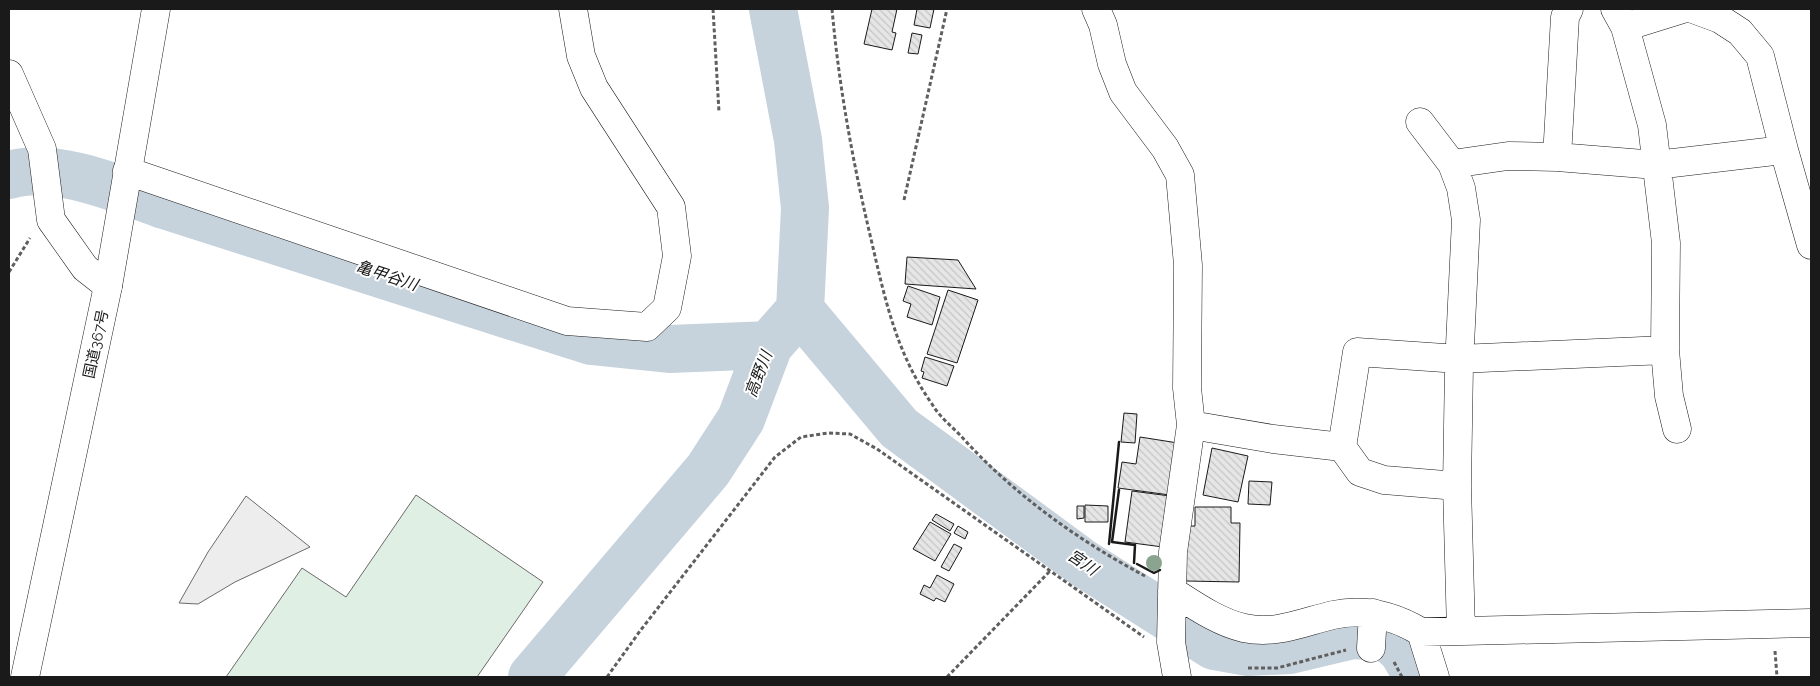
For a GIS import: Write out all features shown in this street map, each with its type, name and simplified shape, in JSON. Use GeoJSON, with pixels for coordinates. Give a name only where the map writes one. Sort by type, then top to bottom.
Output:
{"type":"FeatureCollection","features":[{"type":"Feature","properties":{"kind":"main road","name":"国道367号"},"geometry":{"type":"LineString","coordinates":[[25,677],[108,286],[156,9]]}},
{"type":"Feature","properties":{"kind":"main road"},"geometry":{"type":"LineString","coordinates":[[127,172],[568,320],[647,327],[667,308],[677,256],[671,207],[594,88],[581,56],[572,9]]}},
{"type":"Feature","properties":{"kind":"main road"},"geometry":{"type":"LineString","coordinates":[[1096,9],[1103,25],[1112,64],[1123,92],[1165,148],[1180,175],[1188,265],[1187,388],[1192,425],[1173,552],[1174,659]]}},
{"type":"Feature","properties":{"kind":"main road"},"geometry":{"type":"LineString","coordinates":[[1557,157],[1565,17],[1569,9]]}},
{"type":"Feature","properties":{"kind":"main road"},"geometry":{"type":"LineString","coordinates":[[1678,429],[1669,396],[1665,350],[1666,243],[1652,125],[1620,18],[1683,9]]}},
{"type":"Feature","properties":{"kind":"main road"},"geometry":{"type":"LineString","coordinates":[[1693,9],[1720,19],[1740,32],[1760,56],[1811,245]]}},
{"type":"Feature","properties":{"kind":"main road"},"geometry":{"type":"LineString","coordinates":[[9,74],[42,149],[51,220],[85,268],[108,286]]}},
{"type":"Feature","properties":{"kind":"main road"},"geometry":{"type":"LineString","coordinates":[[1420,122],[1452,164],[1461,188],[1466,220],[1459,359],[1457,486],[1462,631]]}},
{"type":"Feature","properties":{"kind":"main road"},"geometry":{"type":"LineString","coordinates":[[1452,164],[1508,156],[1557,157],[1656,165],[1784,150]]}},
{"type":"Feature","properties":{"kind":"main road"},"geometry":{"type":"LineString","coordinates":[[1457,486],[1384,480],[1360,472],[1342,447],[1357,352],[1459,359],[1665,350]]}},
{"type":"Feature","properties":{"kind":"main road"},"geometry":{"type":"LineString","coordinates":[[1192,425],[1273,439],[1342,447]]}},
{"type":"Feature","properties":{"kind":"main road"},"geometry":{"type":"LineString","coordinates":[[1172,599],[1244,628],[1277,630],[1332,615],[1354,612],[1372,632],[1403,621],[1420,632],[1811,623]]}},
{"type":"Feature","properties":{"kind":"main road"},"geometry":{"type":"LineString","coordinates":[[1420,632],[1435,677]]}},
{"type":"Feature","properties":{"kind":"path"},"geometry":{"type":"LineString","coordinates":[[713,9],[719,112]]}},
{"type":"Feature","properties":{"kind":"path"},"geometry":{"type":"LineString","coordinates":[[832,9],[854,167],[890,316],[902,353],[932,405],[993,471],[1044,513],[1172,599]]}},
{"type":"Feature","properties":{"kind":"path"},"geometry":{"type":"LineString","coordinates":[[904,200],[947,9]]}},
{"type":"Feature","properties":{"kind":"path"},"geometry":{"type":"LineString","coordinates":[[607,677],[640,630],[775,457],[801,437],[828,432],[850,434],[877,449],[1174,659]]}},
{"type":"Feature","properties":{"kind":"path"},"geometry":{"type":"LineString","coordinates":[[947,677],[1050,571]]}},
{"type":"Feature","properties":{"kind":"path"},"geometry":{"type":"LineString","coordinates":[[1248,668],[1277,668],[1354,648],[1372,632],[1379,650],[1394,663],[1402,677]]}},
{"type":"Feature","properties":{"kind":"green space"},"geometry":{"type":"Polygon","coordinates":[[[416,495],[543,582],[477,677],[226,677],[302,568],[346,597],[416,495]]]}},
{"type":"Feature","properties":{"kind":"shaded area"},"geometry":{"type":"Polygon","coordinates":[[[246,496],[310,547],[235,582],[198,604],[179,603],[208,552],[246,496]]]}},
{"type":"Feature","properties":{"kind":"building"},"geometry":{"type":"Polygon","coordinates":[[[872,9],[897,9],[892,32],[896,33],[892,50],[864,44],[872,9]]]}},
{"type":"Feature","properties":{"kind":"building"},"geometry":{"type":"Polygon","coordinates":[[[917,9],[934,9],[930,28],[914,25],[917,9]]]}},
{"type":"Feature","properties":{"kind":"building"},"geometry":{"type":"Polygon","coordinates":[[[912,33],[922,35],[918,54],[908,53],[912,33]]]}},
{"type":"Feature","properties":{"kind":"building"},"geometry":{"type":"Polygon","coordinates":[[[907,257],[958,260],[976,289],[905,284],[907,257]]]}},
{"type":"Feature","properties":{"kind":"building"},"geometry":{"type":"Polygon","coordinates":[[[908,286],[940,297],[932,325],[907,317],[911,304],[903,301],[908,286]]]}},
{"type":"Feature","properties":{"kind":"building"},"geometry":{"type":"Polygon","coordinates":[[[948,290],[978,300],[957,363],[927,354],[948,290]]]}},
{"type":"Feature","properties":{"kind":"building"},"geometry":{"type":"Polygon","coordinates":[[[925,357],[954,366],[947,386],[922,378],[924,372],[921,371],[925,357]]]}},
{"type":"Feature","properties":{"kind":"building"},"geometry":{"type":"Polygon","coordinates":[[[1124,413],[1137,414],[1135,443],[1121,442],[1124,413]]]}},
{"type":"Feature","properties":{"kind":"building"},"geometry":{"type":"Polygon","coordinates":[[[1140,437],[1178,443],[1170,495],[1118,488],[1122,462],[1136,464],[1140,437]]]}},
{"type":"Feature","properties":{"kind":"building"},"geometry":{"type":"Polygon","coordinates":[[[1212,448],[1248,456],[1238,502],[1203,495],[1212,448]]]}},
{"type":"Feature","properties":{"kind":"building"},"geometry":{"type":"Polygon","coordinates":[[[1249,481],[1272,482],[1270,505],[1248,504],[1249,481]]]}},
{"type":"Feature","properties":{"kind":"building"},"geometry":{"type":"Polygon","coordinates":[[[1132,491],[1170,496],[1163,547],[1125,542],[1132,491]]]}},
{"type":"Feature","properties":{"kind":"building"},"geometry":{"type":"Polygon","coordinates":[[[1085,505],[1108,506],[1108,522],[1085,522],[1085,505]]]}},
{"type":"Feature","properties":{"kind":"building"},"geometry":{"type":"Polygon","coordinates":[[[1077,506],[1084,506],[1084,518],[1077,519],[1077,506]]]}},
{"type":"Feature","properties":{"kind":"building"},"geometry":{"type":"Polygon","coordinates":[[[1195,507],[1231,507],[1231,523],[1240,523],[1239,582],[1186,581],[1187,526],[1195,526],[1195,507]]]}},
{"type":"Feature","properties":{"kind":"building"},"geometry":{"type":"Polygon","coordinates":[[[936,514],[954,524],[950,531],[932,520],[936,514]]]}},
{"type":"Feature","properties":{"kind":"building"},"geometry":{"type":"Polygon","coordinates":[[[930,522],[951,534],[935,561],[913,549],[930,522]]]}},
{"type":"Feature","properties":{"kind":"building"},"geometry":{"type":"Polygon","coordinates":[[[958,526],[968,532],[965,539],[954,533],[958,526]]]}},
{"type":"Feature","properties":{"kind":"building"},"geometry":{"type":"Polygon","coordinates":[[[954,544],[962,548],[949,571],[941,567],[954,544]]]}},
{"type":"Feature","properties":{"kind":"building"},"geometry":{"type":"Polygon","coordinates":[[[937,575],[954,584],[945,602],[936,598],[934,601],[920,594],[924,585],[930,588],[937,575]]]}},
{"type":"Feature","properties":{"kind":"waterway","name":"高野川"},"geometry":{"type":"LineString","coordinates":[[532,677],[708,470],[741,419],[769,345],[800,310],[805,208],[798,140],[773,9]]}},
{"type":"Feature","properties":{"kind":"waterway","name":"亀甲谷川"},"geometry":{"type":"LineString","coordinates":[[9,175],[27,172],[47,172],[88,179],[591,341],[669,349],[769,345]]}},
{"type":"Feature","properties":{"kind":"waterway","name":"宮川"},"geometry":{"type":"LineString","coordinates":[[800,310],[899,428],[1083,563],[1214,646],[1247,652],[1290,650],[1353,635],[1387,637],[1402,650],[1418,677]]}},
{"type":"Feature","properties":{"kind":"wall"},"geometry":{"type":"LineString","coordinates":[[1109,544],[1119,442]]}},
{"type":"Feature","properties":{"kind":"wall"},"geometry":{"type":"LineString","coordinates":[[1119,490],[1112,542],[1135,545],[1134,563]]}},
{"type":"Feature","properties":{"kind":"wall"},"geometry":{"type":"LineString","coordinates":[[1137,564],[1154,573],[1160,570]]}}]}
